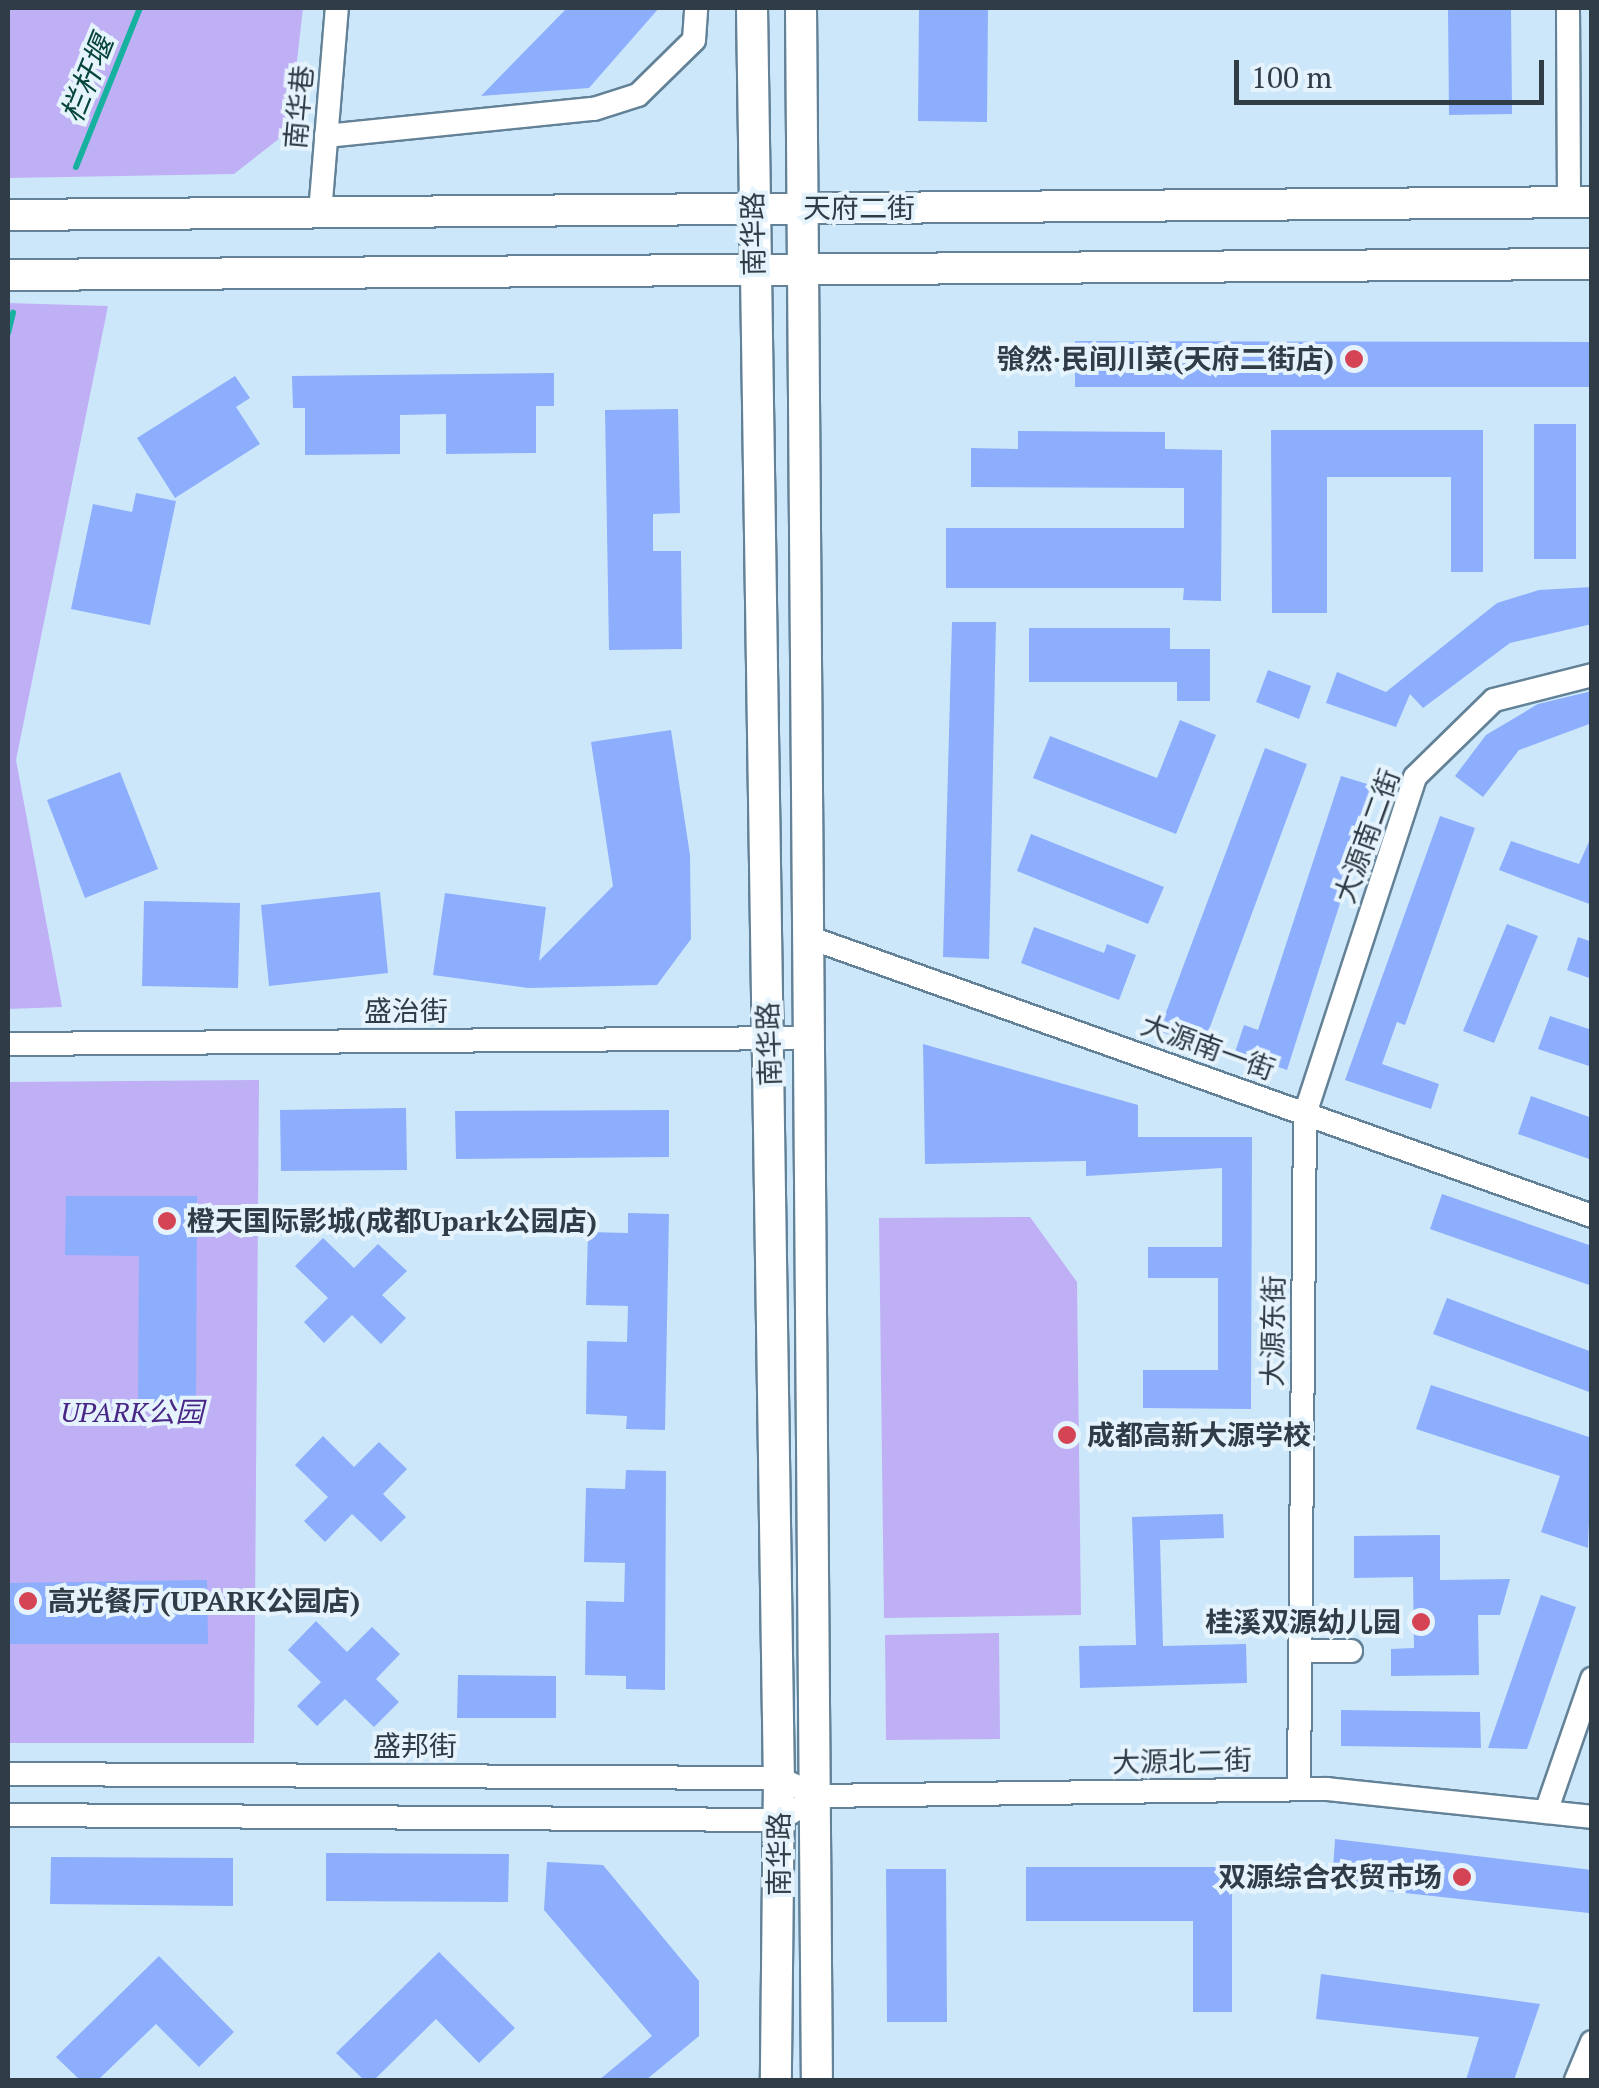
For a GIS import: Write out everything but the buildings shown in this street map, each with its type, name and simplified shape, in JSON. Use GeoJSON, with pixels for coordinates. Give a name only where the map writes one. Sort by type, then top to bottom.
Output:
{"type":"FeatureCollection","features":[{"type":"Feature","properties":{"kind":"main road","name":"南华路"},"geometry":{"type":"LineString","coordinates":[[752,8],[752,209],[770,1038],[779,1778],[776,2080]]}},
{"type":"Feature","properties":{"kind":"main road","name":"南华路"},"geometry":{"type":"LineString","coordinates":[[800,8],[806,269],[805,936],[818,1796],[817,2080]]}},
{"type":"Feature","properties":{"kind":"main road","name":"天府二街"},"geometry":{"type":"LineString","coordinates":[[8,215],[1580,202]]}},
{"type":"Feature","properties":{"kind":"main road"},"geometry":{"type":"LineString","coordinates":[[8,275],[1592,264]]}},
{"type":"Feature","properties":{"kind":"street","name":"南华巷"},"geometry":{"type":"LineString","coordinates":[[320,212],[337,8]]}},
{"type":"Feature","properties":{"kind":"street"},"geometry":{"type":"LineString","coordinates":[[326,136],[594,109],[638,95],[694,40],[696,8]]}},
{"type":"Feature","properties":{"kind":"street"},"geometry":{"type":"LineString","coordinates":[[1568,8],[1580,202]]}},
{"type":"Feature","properties":{"kind":"street","name":"大源南二街"},"geometry":{"type":"LineString","coordinates":[[1305,1114],[1414,778],[1494,700],[1592,675]]}},
{"type":"Feature","properties":{"kind":"street","name":"大源南一街"},"geometry":{"type":"LineString","coordinates":[[805,936],[1592,1216]]}},
{"type":"Feature","properties":{"kind":"street","name":"盛治街"},"geometry":{"type":"LineString","coordinates":[[8,1044],[806,1038]]}},
{"type":"Feature","properties":{"kind":"street","name":"大源东街"},"geometry":{"type":"LineString","coordinates":[[1299,1789],[1305,1114]]}},
{"type":"Feature","properties":{"kind":"street"},"geometry":{"type":"LineString","coordinates":[[1300,1651],[1351,1651]]}},
{"type":"Feature","properties":{"kind":"street"},"geometry":{"type":"LineString","coordinates":[[1546,1812],[1592,1679]]}},
{"type":"Feature","properties":{"kind":"street","name":"盛邦街"},"geometry":{"type":"LineString","coordinates":[[8,1774],[779,1778],[818,1796]]}},
{"type":"Feature","properties":{"kind":"street","name":"大源北二街"},"geometry":{"type":"LineString","coordinates":[[818,1796],[1299,1789],[1592,1817]]}},
{"type":"Feature","properties":{"kind":"street"},"geometry":{"type":"LineString","coordinates":[[8,1815],[779,1820],[818,1796]]}},
{"type":"Feature","properties":{"kind":"street"},"geometry":{"type":"LineString","coordinates":[[1576,2080],[1592,2042]]}},
{"type":"Feature","properties":{"kind":"green space"},"geometry":{"type":"Polygon","coordinates":[[[8,8],[303,8],[289,131],[234,174],[8,178],[8,8]]]}},
{"type":"Feature","properties":{"kind":"green space"},"geometry":{"type":"Polygon","coordinates":[[[8,303],[108,306],[16,760],[62,1007],[8,1009],[8,303]]]}},
{"type":"Feature","properties":{"kind":"green space","name":"UPARK公园"},"geometry":{"type":"Polygon","coordinates":[[[259,1080],[254,1743],[8,1743],[8,1082],[259,1080]]]}},
{"type":"Feature","properties":{"kind":"green space"},"geometry":{"type":"Polygon","coordinates":[[[1030,1217],[1077,1282],[1081,1615],[884,1618],[879,1218],[1030,1217]]]}},
{"type":"Feature","properties":{"kind":"green space"},"geometry":{"type":"Polygon","coordinates":[[[999,1633],[1000,1739],[886,1740],[885,1635],[999,1633]]]}},
{"type":"Feature","properties":{"kind":"waterway","name":"栏杆堰"},"geometry":{"type":"LineString","coordinates":[[76,167],[140,8]]}},
{"type":"Feature","properties":{"kind":"waterway","name":"栏杆堰"},"geometry":{"type":"LineString","coordinates":[[8,333],[13,313]]}},
{"type":"Feature","properties":{"kind":"place","name":"飸然·民间川菜(天府二街店)"},"geometry":{"type":"Point","coordinates":[1354,359]}},
{"type":"Feature","properties":{"kind":"place","name":"橙天国际影城(成都Upark公园店)"},"geometry":{"type":"Point","coordinates":[167,1221]}},
{"type":"Feature","properties":{"kind":"place","name":"成都高新大源学校"},"geometry":{"type":"Point","coordinates":[1067,1435]}},
{"type":"Feature","properties":{"kind":"place","name":"高光餐厅(UPARK公园店)"},"geometry":{"type":"Point","coordinates":[28,1601]}},
{"type":"Feature","properties":{"kind":"place","name":"桂溪双源幼儿园"},"geometry":{"type":"Point","coordinates":[1421,1622]}},
{"type":"Feature","properties":{"kind":"place","name":"双源综合农贸市场"},"geometry":{"type":"Point","coordinates":[1462,1877]}}]}
